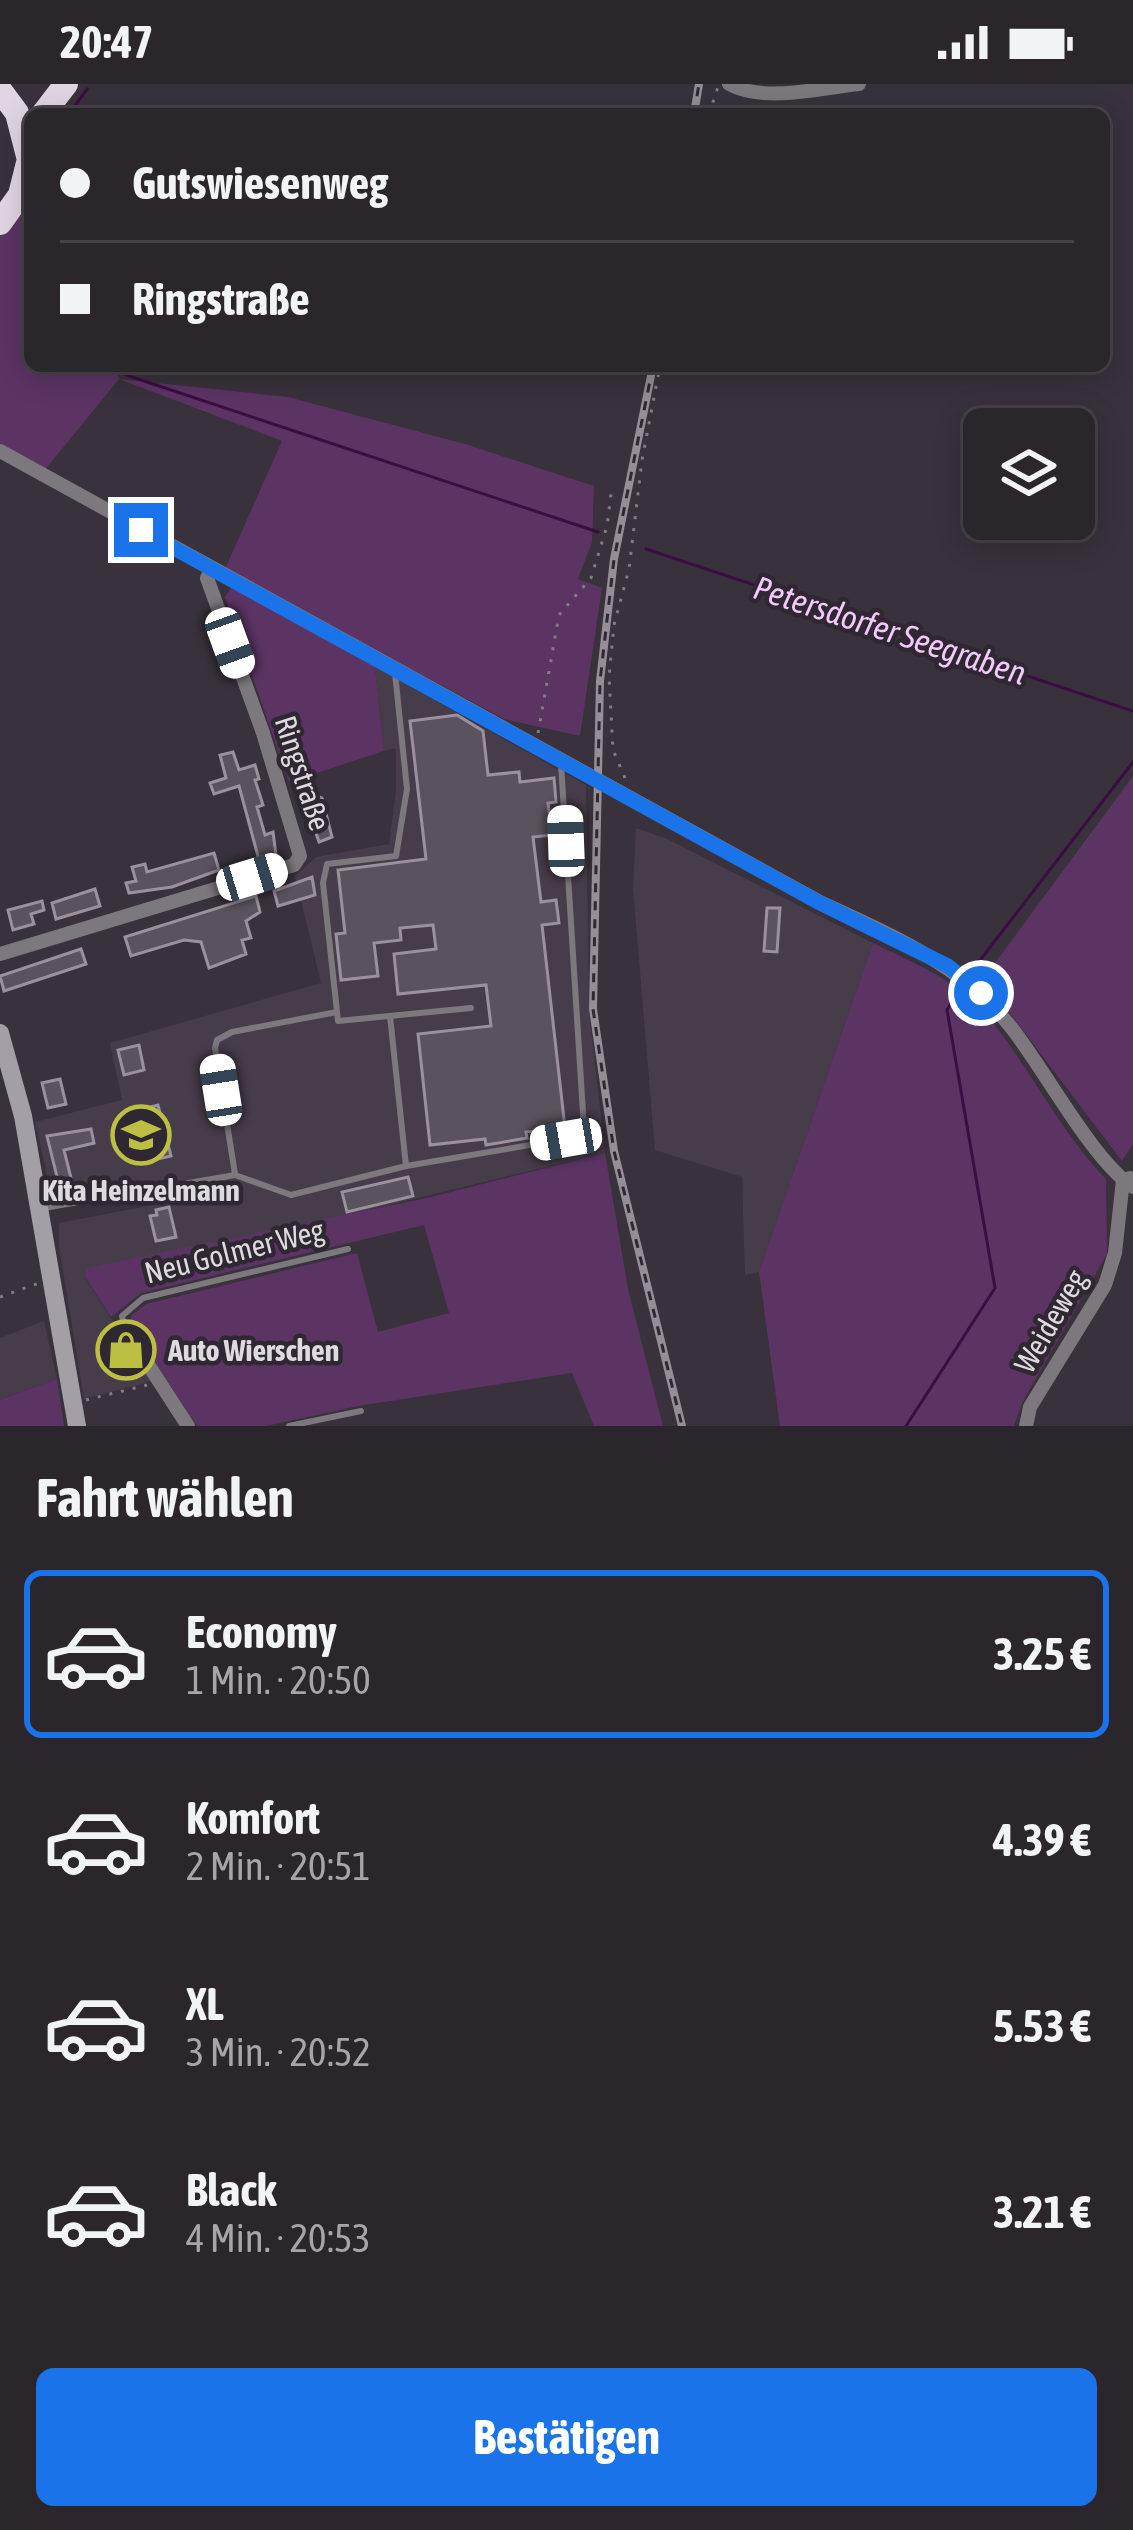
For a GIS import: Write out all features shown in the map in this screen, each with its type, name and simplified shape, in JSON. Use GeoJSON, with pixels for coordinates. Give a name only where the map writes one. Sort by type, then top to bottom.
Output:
{"type":"FeatureCollection","features":[{"type":"Feature","properties":{"kind":"highway"},"geometry":{"type":"LineString","coordinates":[[48,108],[66,84]]}},
{"type":"Feature","properties":{"kind":"highway"},"geometry":{"type":"LineString","coordinates":[[0,90],[17,113],[24,139]]}},
{"type":"Feature","properties":{"kind":"highway"},"geometry":{"type":"LineString","coordinates":[[0,223],[20,194],[24,178]]}},
{"type":"Feature","properties":{"kind":"main road"},"geometry":{"type":"LineString","coordinates":[[0,1033],[23,1116],[77,1426]]}},
{"type":"Feature","properties":{"kind":"street"},"geometry":{"type":"LineString","coordinates":[[729,84],[745,91],[793,92],[860,84]]}},
{"type":"Feature","properties":{"kind":"street"},"geometry":{"type":"LineString","coordinates":[[0,451],[818,902],[948,966],[1011,1027],[1130,1181]]}},
{"type":"Feature","properties":{"kind":"street","name":"Ringstraße"},"geometry":{"type":"LineString","coordinates":[[0,954],[294,865],[300,856],[263,734],[207,578],[212,569]]}},
{"type":"Feature","properties":{"kind":"street","name":"Weideweg"},"geometry":{"type":"LineString","coordinates":[[1027,1426],[1030,1407],[1105,1285],[1130,1181]]}},
{"type":"Feature","properties":{"kind":"street","name":"Neu Golmer Weg"},"geometry":{"type":"LineString","coordinates":[[125,1329],[188,1426]]}},
{"type":"Feature","properties":{"kind":"lane"},"geometry":{"type":"LineString","coordinates":[[395,669],[407,789],[396,856],[327,864],[322,883],[338,1021],[471,1008]]}},
{"type":"Feature","properties":{"kind":"lane"},"geometry":{"type":"LineString","coordinates":[[40,1209],[235,1175],[291,1195],[406,1166],[566,1139],[584,1129],[561,760]]}},
{"type":"Feature","properties":{"kind":"lane"},"geometry":{"type":"LineString","coordinates":[[235,1175],[214,1048],[217,1040],[232,1032],[337,1012]]}},
{"type":"Feature","properties":{"kind":"lane"},"geometry":{"type":"LineString","coordinates":[[390,1016],[406,1166]]}},
{"type":"Feature","properties":{"kind":"lane","name":"Neu Golmer Weg"},"geometry":{"type":"LineString","coordinates":[[125,1329],[122,1316],[143,1298],[348,1249]]}},
{"type":"Feature","properties":{"kind":"lane"},"geometry":{"type":"LineString","coordinates":[[290,1426],[361,1411]]}},
{"type":"Feature","properties":{"kind":"path"},"geometry":{"type":"LineString","coordinates":[[636,802],[613,749],[609,677],[659,372]]}},
{"type":"Feature","properties":{"kind":"path"},"geometry":{"type":"LineString","coordinates":[[535,746],[560,615],[591,578],[607,526],[612,486]]}},
{"type":"Feature","properties":{"kind":"path"},"geometry":{"type":"LineString","coordinates":[[0,1297],[52,1278]]}},
{"type":"Feature","properties":{"kind":"path"},"geometry":{"type":"LineString","coordinates":[[73,1404],[159,1382]]}},
{"type":"Feature","properties":{"kind":"shaded area"},"geometry":{"type":"Polygon","coordinates":[[[24,210],[24,372],[117,372],[119,379],[44,471],[0,447],[0,235],[24,210]]]}},
{"type":"Feature","properties":{"kind":"shaded area"},"geometry":{"type":"Polygon","coordinates":[[[119,379],[288,397],[465,444],[594,486],[592,542],[578,579],[602,588],[580,736],[504,719],[225,569],[282,441],[119,379]]]}},
{"type":"Feature","properties":{"kind":"shaded area"},"geometry":{"type":"Polygon","coordinates":[[[232,586],[375,667],[384,751],[289,782],[225,597],[232,586]]]}},
{"type":"Feature","properties":{"kind":"shaded area"},"geometry":{"type":"Polygon","coordinates":[[[375,667],[586,785],[589,1011],[605,1153],[85,1278],[152,1381],[84,1399],[59,1223],[179,1200],[174,1178],[59,1199],[52,1196],[35,1122],[122,1100],[110,1043],[321,983],[295,876],[316,857],[389,844],[396,748],[384,751],[375,667]]]}},
{"type":"Feature","properties":{"kind":"shaded area"},"geometry":{"type":"Polygon","coordinates":[[[1133,776],[1133,1144],[1122,1161],[981,982],[1133,776]]]}},
{"type":"Feature","properties":{"kind":"shaded area"},"geometry":{"type":"Polygon","coordinates":[[[636,828],[665,838],[873,943],[759,1272],[745,1275],[742,1177],[655,1150],[633,888],[636,828]]]}},
{"type":"Feature","properties":{"kind":"shaded area"},"geometry":{"type":"Polygon","coordinates":[[[873,943],[946,981],[984,1012],[1106,1179],[1107,1254],[1022,1403],[1014,1426],[780,1426],[759,1272],[873,943]]]}},
{"type":"Feature","properties":{"kind":"shaded area"},"geometry":{"type":"Polygon","coordinates":[[[605,1153],[628,1289],[663,1426],[594,1426],[572,1373],[358,1406],[266,1426],[197,1426],[130,1325],[131,1316],[146,1304],[357,1253],[378,1332],[449,1313],[424,1225],[141,1293],[111,1317],[85,1277],[87,1268],[427,1198],[605,1153]]]}},
{"type":"Feature","properties":{"kind":"shaded area"},"geometry":{"type":"Polygon","coordinates":[[[44,1321],[57,1379],[0,1400],[0,1338],[44,1321]]]}},
{"type":"Feature","properties":{"kind":"shaded area"},"geometry":{"type":"Polygon","coordinates":[[[57,1379],[64,1426],[0,1426],[0,1400],[57,1379]]]}},
{"type":"Feature","properties":{"kind":"building"},"geometry":{"type":"Polygon","coordinates":[[[457,715],[483,731],[488,775],[519,772],[520,782],[554,778],[556,802],[548,803],[552,835],[533,837],[541,902],[556,900],[559,923],[542,925],[565,1128],[526,1132],[527,1138],[486,1145],[485,1139],[430,1145],[418,1034],[491,1026],[486,985],[398,994],[394,954],[436,949],[433,925],[400,928],[401,940],[374,943],[378,976],[341,980],[336,934],[345,933],[338,870],[426,859],[410,721],[457,715]]]}},
{"type":"Feature","properties":{"kind":"building"},"geometry":{"type":"Polygon","coordinates":[[[233,752],[239,770],[255,765],[263,805],[257,807],[265,835],[273,832],[276,855],[259,860],[239,786],[214,794],[210,783],[226,778],[220,755],[233,752]]]}},
{"type":"Feature","properties":{"kind":"building"},"geometry":{"type":"Polygon","coordinates":[[[322,798],[332,837],[319,842],[305,800],[322,798]]]}},
{"type":"Feature","properties":{"kind":"building"},"geometry":{"type":"Polygon","coordinates":[[[214,853],[219,870],[172,887],[129,893],[126,883],[136,881],[132,867],[145,864],[147,872],[214,853]]]}},
{"type":"Feature","properties":{"kind":"building"},"geometry":{"type":"Polygon","coordinates":[[[312,877],[315,895],[278,906],[274,891],[312,877]]]}},
{"type":"Feature","properties":{"kind":"building"},"geometry":{"type":"Polygon","coordinates":[[[95,889],[100,906],[56,919],[52,903],[95,889]]]}},
{"type":"Feature","properties":{"kind":"building"},"geometry":{"type":"Polygon","coordinates":[[[256,896],[260,912],[246,921],[251,938],[242,940],[246,954],[209,968],[201,942],[184,940],[131,956],[125,937],[256,896]]]}},
{"type":"Feature","properties":{"kind":"building"},"geometry":{"type":"Polygon","coordinates":[[[42,901],[44,910],[31,914],[34,924],[13,930],[8,910],[42,901]]]}},
{"type":"Feature","properties":{"kind":"building"},"geometry":{"type":"Polygon","coordinates":[[[767,908],[780,908],[777,952],[764,951],[767,908]]]}},
{"type":"Feature","properties":{"kind":"building"},"geometry":{"type":"Polygon","coordinates":[[[81,949],[86,964],[4,991],[0,976],[81,949]]]}},
{"type":"Feature","properties":{"kind":"building"},"geometry":{"type":"Polygon","coordinates":[[[139,1045],[144,1070],[124,1075],[118,1050],[139,1045]]]}},
{"type":"Feature","properties":{"kind":"building"},"geometry":{"type":"Polygon","coordinates":[[[60,1079],[66,1104],[48,1108],[42,1083],[60,1079]]]}},
{"type":"Feature","properties":{"kind":"building"},"geometry":{"type":"Polygon","coordinates":[[[158,1105],[171,1156],[150,1161],[145,1143],[133,1146],[125,1113],[158,1105]]]}},
{"type":"Feature","properties":{"kind":"building"},"geometry":{"type":"Polygon","coordinates":[[[91,1129],[94,1143],[64,1150],[74,1190],[61,1193],[47,1136],[91,1129]]]}},
{"type":"Feature","properties":{"kind":"building"},"geometry":{"type":"Polygon","coordinates":[[[408,1177],[413,1196],[347,1212],[342,1192],[408,1177]]]}},
{"type":"Feature","properties":{"kind":"building"},"geometry":{"type":"Polygon","coordinates":[[[169,1207],[176,1237],[156,1241],[150,1216],[169,1207]]]}},
{"type":"Feature","properties":{"kind":"waterway","name":"Petersdorfer Seegraben"},"geometry":{"type":"LineString","coordinates":[[73,108],[87,89]]}},
{"type":"Feature","properties":{"kind":"waterway","name":"Petersdorfer Seegraben"},"geometry":{"type":"LineString","coordinates":[[122,372],[598,532]]}},
{"type":"Feature","properties":{"kind":"waterway","name":"Petersdorfer Seegraben"},"geometry":{"type":"LineString","coordinates":[[646,549],[1133,711]]}},
{"type":"Feature","properties":{"kind":"waterway","name":"Petersdorfer Seegraben"},"geometry":{"type":"LineString","coordinates":[[971,972],[1133,762]]}},
{"type":"Feature","properties":{"kind":"waterway","name":"Petersdorfer Seegraben"},"geometry":{"type":"LineString","coordinates":[[906,1426],[995,1288],[947,1010],[960,988]]}},
{"type":"Feature","properties":{"kind":"railway"},"geometry":{"type":"LineString","coordinates":[[695,108],[699,84]]}},
{"type":"Feature","properties":{"kind":"railway"},"geometry":{"type":"LineString","coordinates":[[652,372],[614,559],[600,681],[593,1009],[614,1151],[682,1426]]}},
{"type":"Feature","properties":{"kind":"place","name":"Kita Heinzelmann"},"geometry":{"type":"Point","coordinates":[141,1135]}},
{"type":"Feature","properties":{"kind":"place","name":"Auto Wierschen"},"geometry":{"type":"Point","coordinates":[126,1350]}},
{"type":"Feature","properties":{"kind":"route"},"geometry":{"type":"LineString","coordinates":[[141,530],[818,902],[948,966],[981,993]]}}]}
